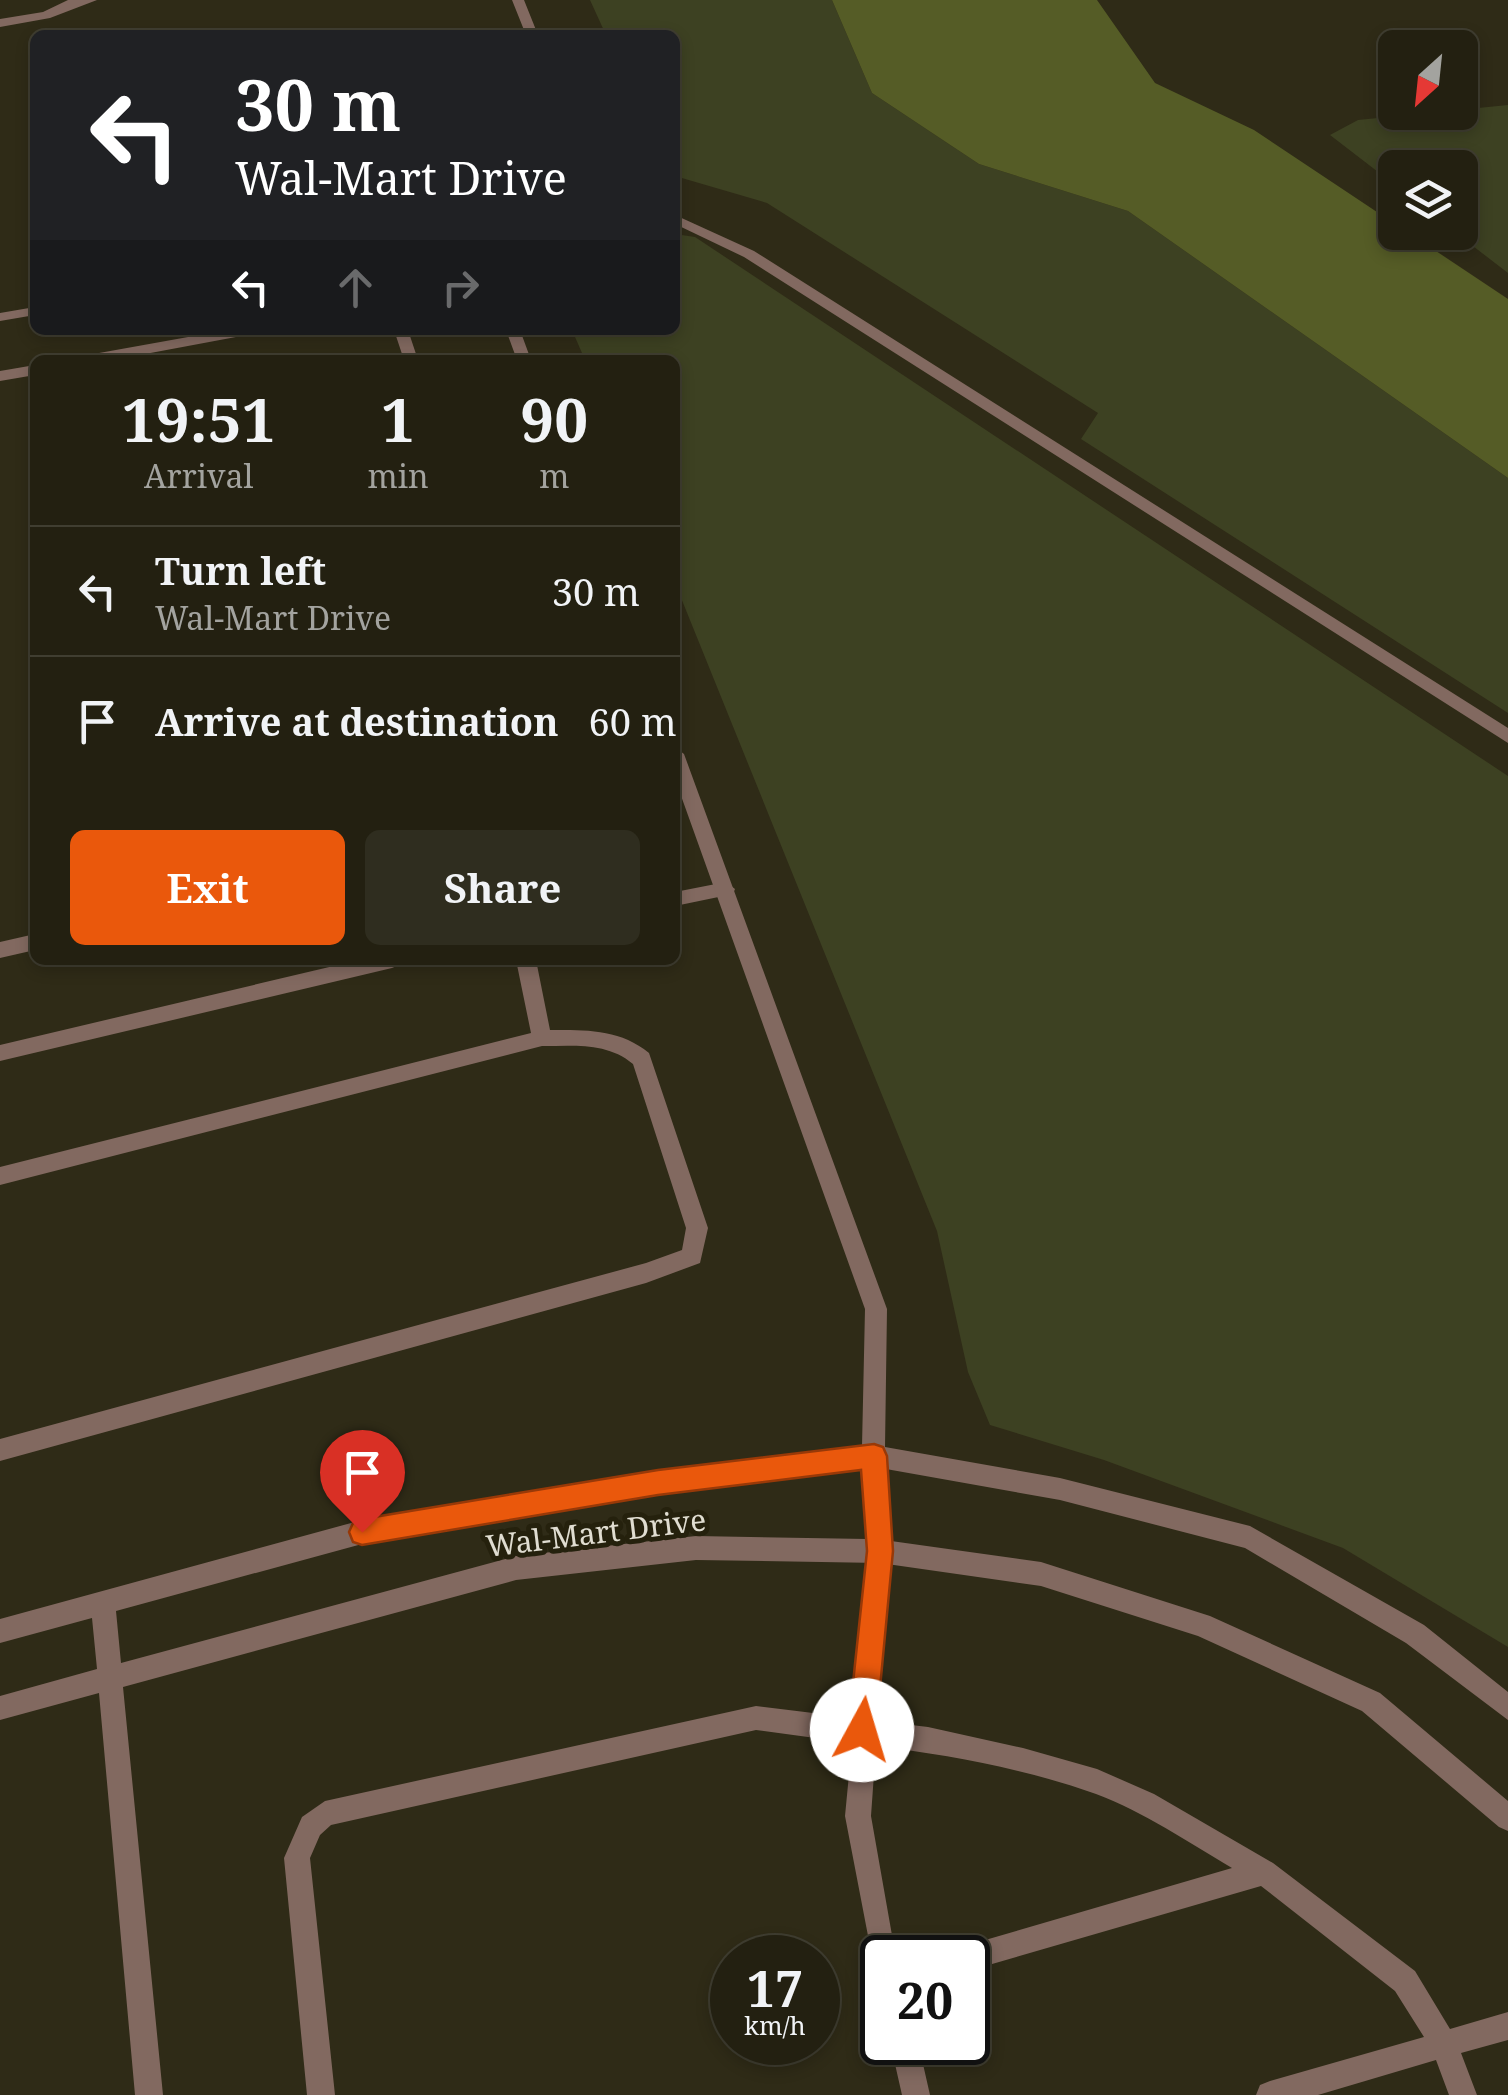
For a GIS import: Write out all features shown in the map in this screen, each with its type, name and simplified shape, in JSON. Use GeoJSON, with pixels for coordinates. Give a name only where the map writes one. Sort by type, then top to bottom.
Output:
{"type":"FeatureCollection","features":[{"type":"Feature","properties":{"kind":"street"},"geometry":{"type":"LineString","coordinates":[[0,22],[46,15],[72,3],[91,0]]}},
{"type":"Feature","properties":{"kind":"street"},"geometry":{"type":"LineString","coordinates":[[518,0],[530,30]]}},
{"type":"Feature","properties":{"kind":"street"},"geometry":{"type":"LineString","coordinates":[[680,221],[749,254],[1508,737]]}},
{"type":"Feature","properties":{"kind":"street"},"geometry":{"type":"LineString","coordinates":[[0,316],[30,312]]}},
{"type":"Feature","properties":{"kind":"street"},"geometry":{"type":"LineString","coordinates":[[115,355],[225,335]]}},
{"type":"Feature","properties":{"kind":"street"},"geometry":{"type":"LineString","coordinates":[[0,376],[30,371]]}},
{"type":"Feature","properties":{"kind":"street"},"geometry":{"type":"LineString","coordinates":[[680,767],[876,1308],[874,1456],[880,1551],[862,1730],[858,1816],[879,1935]]}},
{"type":"Feature","properties":{"kind":"street"},"geometry":{"type":"LineString","coordinates":[[680,898],[726,889]]}},
{"type":"Feature","properties":{"kind":"street"},"geometry":{"type":"LineString","coordinates":[[0,950],[30,943]]}},
{"type":"Feature","properties":{"kind":"street"},"geometry":{"type":"LineString","coordinates":[[0,1052],[371,965]]}},
{"type":"Feature","properties":{"kind":"street"},"geometry":{"type":"LineString","coordinates":[[527,965],[542,1038]]}},
{"type":"Feature","properties":{"kind":"street"},"geometry":{"type":"LineString","coordinates":[[0,1176],[542,1038],[626,1043],[642,1058],[697,1228],[692,1256],[646,1273],[0,1450]]}},
{"type":"Feature","properties":{"kind":"street","name":"Wal-Mart Drive"},"geometry":{"type":"LineString","coordinates":[[0,1631],[362,1532],[658,1482],[874,1456],[1060,1489],[1250,1538],[1415,1634],[1508,1708]]}},
{"type":"Feature","properties":{"kind":"street","name":"Wal-Mart Drive"},"geometry":{"type":"LineString","coordinates":[[0,1708],[516,1568],[696,1548],[880,1551],[1042,1574],[1201,1625],[1371,1702],[1508,1818]]}},
{"type":"Feature","properties":{"kind":"street"},"geometry":{"type":"LineString","coordinates":[[103,1602],[149,2095]]}},
{"type":"Feature","properties":{"kind":"street"},"geometry":{"type":"LineString","coordinates":[[321,2095],[297,1858],[311,1826],[325,1814],[756,1718],[862,1730],[1024,1760],[1097,1782],[1192,1827],[1264,1872],[1405,1981],[1444,2044],[1463,2095]]}},
{"type":"Feature","properties":{"kind":"street"},"geometry":{"type":"LineString","coordinates":[[990,1952],[1264,1872]]}},
{"type":"Feature","properties":{"kind":"street"},"geometry":{"type":"LineString","coordinates":[[1270,2095],[1508,2026]]}},
{"type":"Feature","properties":{"kind":"street"},"geometry":{"type":"LineString","coordinates":[[909,2065],[916,2095]]}},
{"type":"Feature","properties":{"kind":"green space"},"geometry":{"type":"Polygon","coordinates":[[[590,0],[832,0],[872,93],[979,164],[1128,211],[1508,478],[1508,713],[1081,439],[1098,413],[767,203],[680,177],[680,30],[604,30],[590,0]]]}},
{"type":"Feature","properties":{"kind":"green space"},"geometry":{"type":"Polygon","coordinates":[[[832,0],[1097,0],[1155,83],[1254,130],[1378,213],[1378,250],[1434,250],[1508,299],[1508,478],[1128,211],[979,164],[872,93],[832,0]]]}},
{"type":"Feature","properties":{"kind":"green space"},"geometry":{"type":"Polygon","coordinates":[[[1508,105],[1508,273],[1478,250],[1478,150],[1378,150],[1378,172],[1330,135],[1358,120],[1378,118],[1378,130],[1478,130],[1478,108],[1508,105]]]}},
{"type":"Feature","properties":{"kind":"green space"},"geometry":{"type":"Polygon","coordinates":[[[680,235],[695,237],[1508,776],[1508,1647],[1343,1548],[1104,1460],[990,1425],[968,1372],[937,1231],[680,595],[680,355],[583,355],[574,335],[680,335],[680,235]]]}},
{"type":"Feature","properties":{"kind":"route"},"geometry":{"type":"LineString","coordinates":[[362,1532],[658,1482],[874,1456],[880,1551],[862,1730]]}}]}
